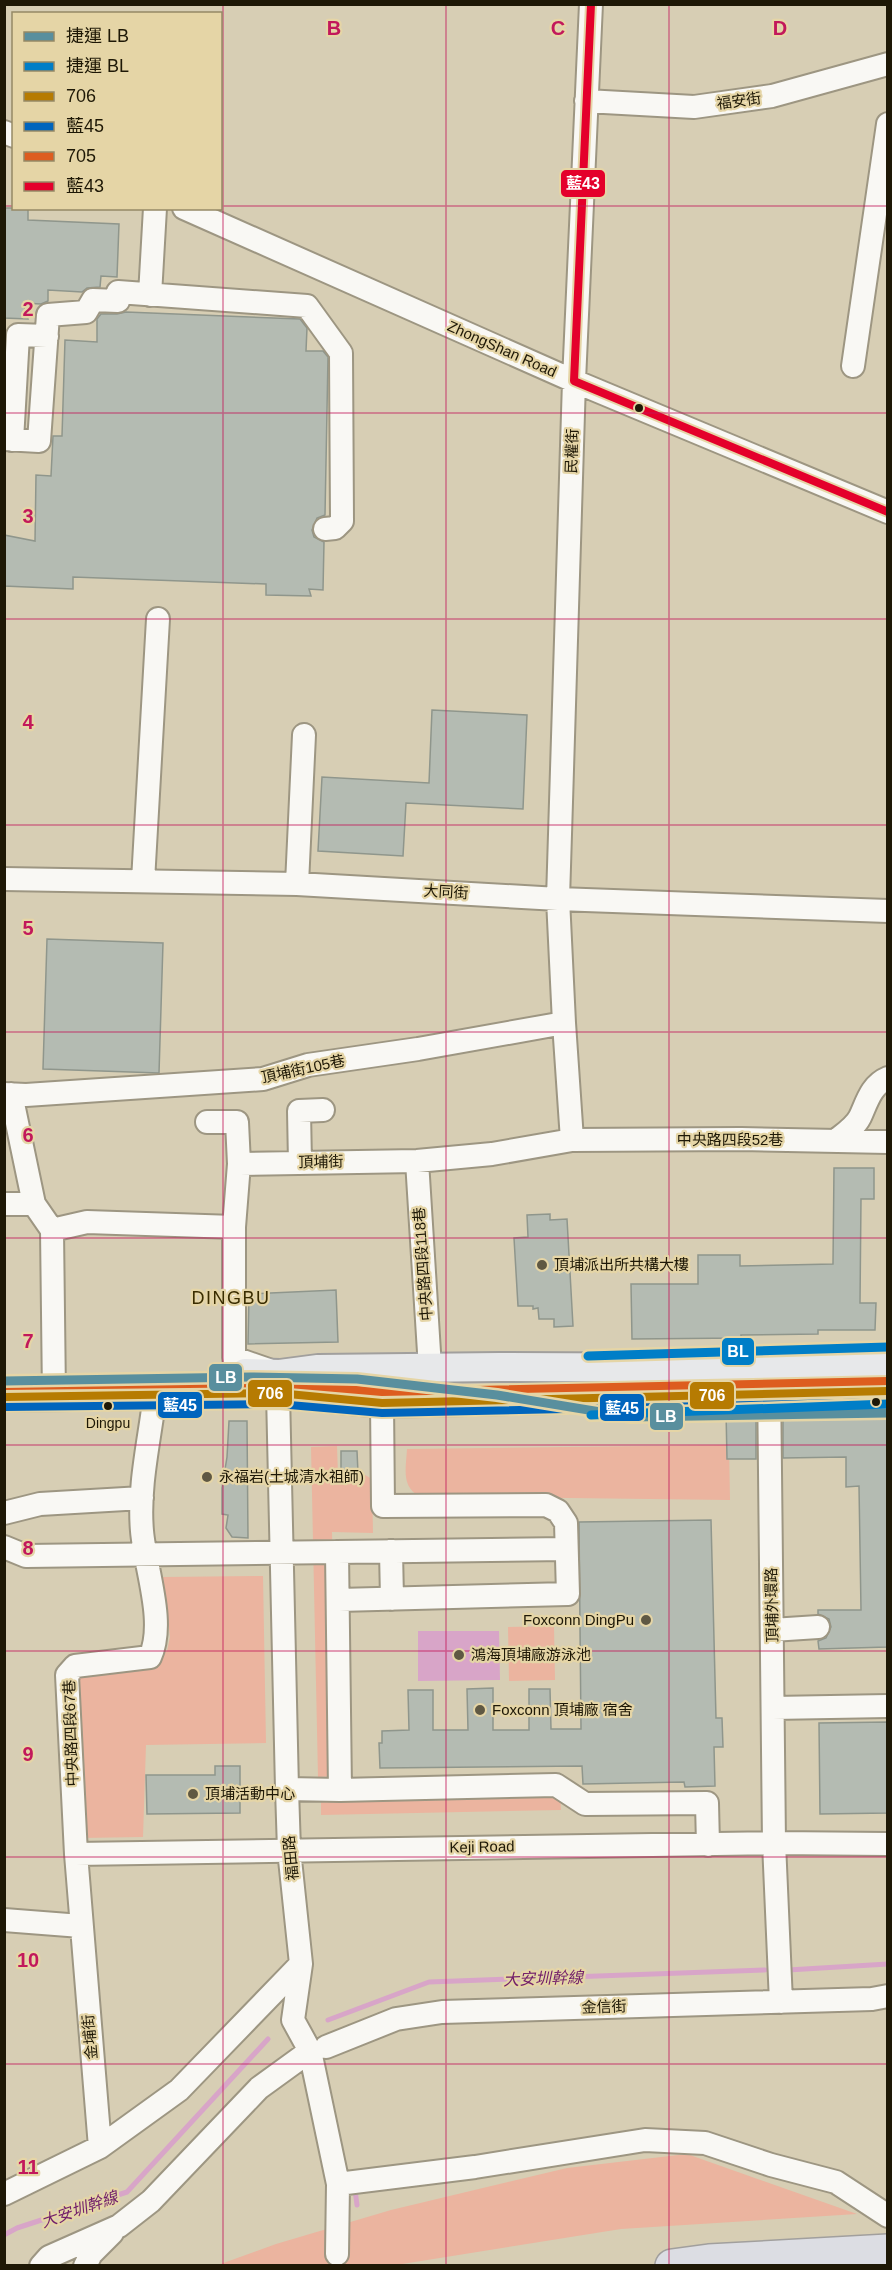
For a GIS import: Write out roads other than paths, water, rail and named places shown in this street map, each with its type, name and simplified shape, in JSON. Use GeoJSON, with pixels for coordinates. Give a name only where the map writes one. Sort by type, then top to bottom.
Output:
{"type":"FeatureCollection","features":[{"type":"Feature","properties":{"kind":"highway"},"geometry":{"type":"LineString","coordinates":[[672,2265],[888,2252]]}},
{"type":"Feature","properties":{"kind":"main road"},"geometry":{"type":"LineString","coordinates":[[4,1397],[55,1386],[279,1384],[382,1403],[769,1380],[888,1364]]}},
{"type":"Feature","properties":{"kind":"main road"},"geometry":{"type":"LineString","coordinates":[[4,1377],[55,1386],[155,1394],[279,1384],[318,1369],[430,1368],[769,1380],[888,1390]]}},
{"type":"Feature","properties":{"kind":"street","name":"民權街"},"geometry":{"type":"LineString","coordinates":[[558,899],[574,381],[591,4]]}},
{"type":"Feature","properties":{"kind":"street","name":"福安街"},"geometry":{"type":"LineString","coordinates":[[586,101],[694,107],[772,96],[888,64]]}},
{"type":"Feature","properties":{"kind":"street"},"geometry":{"type":"LineString","coordinates":[[853,366],[888,124]]}},
{"type":"Feature","properties":{"kind":"street"},"geometry":{"type":"LineString","coordinates":[[150,294],[155,210]]}},
{"type":"Feature","properties":{"kind":"street","name":"ZhongShan Road"},"geometry":{"type":"LineString","coordinates":[[189,210],[574,381],[888,512]]}},
{"type":"Feature","properties":{"kind":"street"},"geometry":{"type":"LineString","coordinates":[[8,440],[39,441],[48,315],[86,312],[93,300],[118,301],[118,292],[307,306],[341,353],[342,521],[335,528],[325,529]]}},
{"type":"Feature","properties":{"kind":"street"},"geometry":{"type":"LineString","coordinates":[[143,881],[158,619]]}},
{"type":"Feature","properties":{"kind":"street"},"geometry":{"type":"LineString","coordinates":[[297,884],[304,735]]}},
{"type":"Feature","properties":{"kind":"street","name":"大同街"},"geometry":{"type":"LineString","coordinates":[[4,879],[297,884],[558,899],[888,911]]}},
{"type":"Feature","properties":{"kind":"street"},"geometry":{"type":"LineString","coordinates":[[558,899],[572,1140]]}},
{"type":"Feature","properties":{"kind":"street","name":"頂埔街105巷"},"geometry":{"type":"LineString","coordinates":[[8,1094],[263,1079],[308,1065],[418,1049],[564,1023]]}},
{"type":"Feature","properties":{"kind":"street"},"geometry":{"type":"LineString","coordinates":[[836,1141],[853,1126],[873,1089],[888,1078]]}},
{"type":"Feature","properties":{"kind":"street"},"geometry":{"type":"LineString","coordinates":[[8,1094],[34,1204],[52,1230],[55,1386]]}},
{"type":"Feature","properties":{"kind":"street"},"geometry":{"type":"LineString","coordinates":[[300,1163],[299,1111],[323,1110]]}},
{"type":"Feature","properties":{"kind":"street"},"geometry":{"type":"LineString","coordinates":[[207,1122],[237,1122],[239,1164],[234,1227],[234,1358],[279,1384]]}},
{"type":"Feature","properties":{"kind":"street","name":"中央路四段52巷"},"geometry":{"type":"LineString","coordinates":[[572,1140],[741,1139],[888,1142]]}},
{"type":"Feature","properties":{"kind":"street","name":"頂埔街"},"geometry":{"type":"LineString","coordinates":[[239,1164],[417,1161],[492,1154],[572,1140]]}},
{"type":"Feature","properties":{"kind":"street","name":"中央路四段118巷"},"geometry":{"type":"LineString","coordinates":[[417,1161],[430,1368]]}},
{"type":"Feature","properties":{"kind":"street"},"geometry":{"type":"LineString","coordinates":[[4,1204],[34,1204]]}},
{"type":"Feature","properties":{"kind":"street"},"geometry":{"type":"LineString","coordinates":[[52,1230],[87,1222],[234,1227]]}},
{"type":"Feature","properties":{"kind":"street","name":"頂埔外環路"},"geometry":{"type":"LineString","coordinates":[[769,1380],[774,1843],[781,2002]]}},
{"type":"Feature","properties":{"kind":"street","name":"福田路"},"geometry":{"type":"LineString","coordinates":[[279,1384],[289,1850],[301,1964]]}},
{"type":"Feature","properties":{"kind":"street","name":"中央路四段67巷"},"geometry":{"type":"LineString","coordinates":[[81,1926],[67,1675],[75,1666],[150,1657],[154,1646],[156,1621],[142,1530],[142,1498],[155,1394]]}},
{"type":"Feature","properties":{"kind":"street"},"geometry":{"type":"LineString","coordinates":[[339,1600],[568,1594],[566,1523],[558,1511],[546,1505],[383,1506],[382,1403]]}},
{"type":"Feature","properties":{"kind":"street"},"geometry":{"type":"LineString","coordinates":[[4,1513],[40,1504],[142,1498]]}},
{"type":"Feature","properties":{"kind":"street"},"geometry":{"type":"LineString","coordinates":[[4,1547],[26,1556],[566,1549]]}},
{"type":"Feature","properties":{"kind":"street"},"geometry":{"type":"LineString","coordinates":[[391,1551],[392,1599]]}},
{"type":"Feature","properties":{"kind":"street"},"geometry":{"type":"LineString","coordinates":[[337,1552],[340,1790]]}},
{"type":"Feature","properties":{"kind":"street"},"geometry":{"type":"LineString","coordinates":[[772,1630],[818,1627]]}},
{"type":"Feature","properties":{"kind":"street"},"geometry":{"type":"LineString","coordinates":[[773,1708],[888,1706]]}},
{"type":"Feature","properties":{"kind":"street"},"geometry":{"type":"LineString","coordinates":[[287,1789],[556,1785],[585,1804],[707,1803],[708,1845]]}},
{"type":"Feature","properties":{"kind":"street","name":"Keji Road"},"geometry":{"type":"LineString","coordinates":[[76,1854],[774,1843],[888,1844]]}},
{"type":"Feature","properties":{"kind":"street"},"geometry":{"type":"LineString","coordinates":[[4,1920],[81,1926]]}},
{"type":"Feature","properties":{"kind":"street","name":"金埔街"},"geometry":{"type":"LineString","coordinates":[[81,1926],[100,2147]]}},
{"type":"Feature","properties":{"kind":"street"},"geometry":{"type":"LineString","coordinates":[[301,1964],[294,2020],[318,2049],[338,2184],[337,2254]]}},
{"type":"Feature","properties":{"kind":"street"},"geometry":{"type":"LineString","coordinates":[[4,2194],[100,2147],[179,2090],[301,1964]]}},
{"type":"Feature","properties":{"kind":"street","name":"金信街"},"geometry":{"type":"LineString","coordinates":[[119,2226],[151,2200],[259,2088],[318,2049],[396,2019],[442,2012],[872,1999],[888,1996]]}},
{"type":"Feature","properties":{"kind":"street"},"geometry":{"type":"LineString","coordinates":[[338,2184],[475,2167],[645,2140],[705,2144],[836,2182],[888,2216]]}},
{"type":"Feature","properties":{"kind":"street"},"geometry":{"type":"LineString","coordinates":[[41,2265],[49,2257],[119,2226]]}},
{"type":"Feature","properties":{"kind":"street"},"geometry":{"type":"LineString","coordinates":[[85,2265],[91,2254],[119,2226]]}},
{"type":"Feature","properties":{"kind":"waterway","name":"大安圳幹線"},"geometry":{"type":"LineString","coordinates":[[788,1970],[888,1964]]}},
{"type":"Feature","properties":{"kind":"waterway","name":"大安圳幹線"},"geometry":{"type":"LineString","coordinates":[[328,2020],[429,1982],[765,1970]]}},
{"type":"Feature","properties":{"kind":"waterway","name":"大安圳幹線"},"geometry":{"type":"LineString","coordinates":[[4,2235],[17,2228],[127,2192],[268,2039]]}},
{"type":"Feature","properties":{"kind":"waterway"},"geometry":{"type":"LineString","coordinates":[[355,2190],[357,2205]]}},
{"type":"Feature","properties":{"kind":"metro line","name":"BL"},"geometry":{"type":"LineString","coordinates":[[588,1356],[888,1347]]}},
{"type":"Feature","properties":{"kind":"metro line","name":"LB"},"geometry":{"type":"LineString","coordinates":[[4,1381],[251,1377],[357,1379],[497,1395],[631,1417],[888,1413]]}},
{"type":"Feature","properties":{"kind":"metro line","name":"BL"},"geometry":{"type":"LineString","coordinates":[[591,1415],[888,1404]]}},
{"type":"Feature","properties":{"kind":"place","name":"頂埔派出所共構大樓"},"geometry":{"type":"Point","coordinates":[542,1265]}},
{"type":"Feature","properties":{"kind":"place","name":"Dingpu"},"geometry":{"type":"Point","coordinates":[108,1406]}},
{"type":"Feature","properties":{"kind":"place","name":"永福岩(土城清水祖師)"},"geometry":{"type":"Point","coordinates":[207,1477]}},
{"type":"Feature","properties":{"kind":"place","name":"Foxconn DingPu"},"geometry":{"type":"Point","coordinates":[646,1620]}},
{"type":"Feature","properties":{"kind":"place","name":"鴻海頂埔廠游泳池"},"geometry":{"type":"Point","coordinates":[459,1655]}},
{"type":"Feature","properties":{"kind":"place","name":"Foxconn 頂埔廠 宿舍"},"geometry":{"type":"Point","coordinates":[480,1710]}},
{"type":"Feature","properties":{"kind":"place","name":"頂埔活動中心"},"geometry":{"type":"Point","coordinates":[193,1794]}},
{"type":"Feature","properties":{"kind":"district","name":"DINGBU"},"geometry":{"type":"Point","coordinates":[231,1298]}}]}
